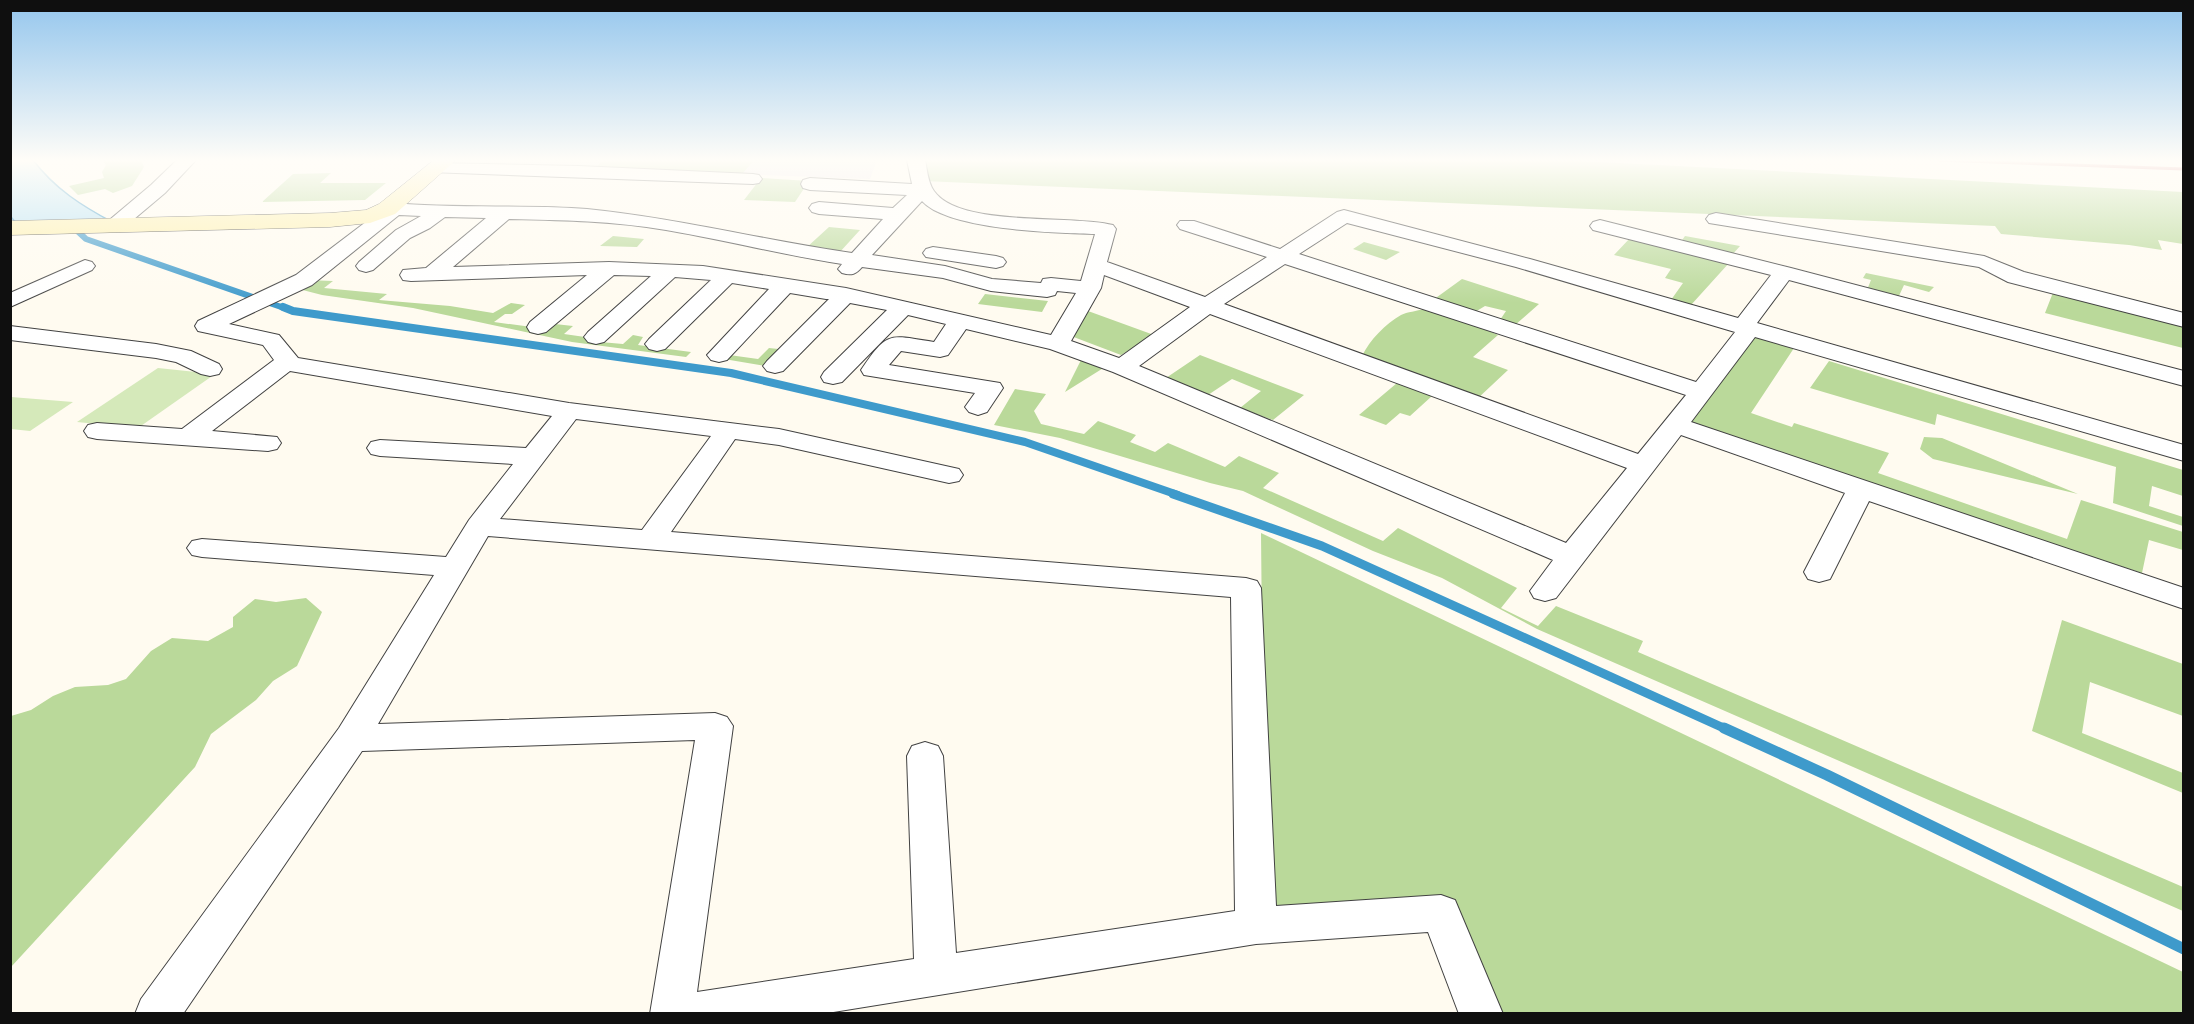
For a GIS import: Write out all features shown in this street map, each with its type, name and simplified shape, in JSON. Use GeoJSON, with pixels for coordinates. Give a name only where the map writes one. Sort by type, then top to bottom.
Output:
{"type":"FeatureCollection","features":[{"type":"Feature","properties":{"kind":"street"},"geometry":{"type":"LineString","coordinates":[[112,226],[135,208]]}},
{"type":"Feature","properties":{"kind":"street"},"geometry":{"type":"LineString","coordinates":[[819,208],[898,214]]}},
{"type":"Feature","properties":{"kind":"street"},"geometry":{"type":"LineString","coordinates":[[775,366],[836,293],[860,258],[904,208]]}},
{"type":"Feature","properties":{"kind":"street"},"geometry":{"type":"LineString","coordinates":[[948,208],[982,220],[1106,229],[1094,277],[1058,344]]}},
{"type":"Feature","properties":{"kind":"street"},"geometry":{"type":"LineString","coordinates":[[183,356],[217,328],[304,280],[391,209]]}},
{"type":"Feature","properties":{"kind":"street"},"geometry":{"type":"LineString","coordinates":[[10,228],[330,220],[370,216],[391,209],[584,215],[665,224],[789,250],[860,258],[953,274],[1002,286],[1047,290],[1051,284],[1094,277],[1208,305],[1642,464]]}},
{"type":"Feature","properties":{"kind":"street"},"geometry":{"type":"LineString","coordinates":[[366,266],[403,234],[423,224],[440,211]]}},
{"type":"Feature","properties":{"kind":"street"},"geometry":{"type":"LineString","coordinates":[[504,213],[421,275],[609,268],[670,270],[728,276],[836,293],[1058,344],[1122,367],[1570,556]]}},
{"type":"Feature","properties":{"kind":"street"},"geometry":{"type":"LineString","coordinates":[[1122,367],[1208,305],[1344,216],[1435,239],[2184,453]]}},
{"type":"Feature","properties":{"kind":"street"},"geometry":{"type":"LineString","coordinates":[[1716,219],[1984,262],[2016,277],[2184,320]]}},
{"type":"Feature","properties":{"kind":"street"},"geometry":{"type":"LineString","coordinates":[[1187,225],[1703,392]]}},
{"type":"Feature","properties":{"kind":"street"},"geometry":{"type":"LineString","coordinates":[[1600,226],[1784,272],[2184,379]]}},
{"type":"Feature","properties":{"kind":"street"},"geometry":{"type":"LineString","coordinates":[[920,251],[996,262]]}},
{"type":"Feature","properties":{"kind":"street"},"geometry":{"type":"LineString","coordinates":[[953,274],[968,258]]}},
{"type":"Feature","properties":{"kind":"street"},"geometry":{"type":"LineString","coordinates":[[10,300],[85,266]]}},
{"type":"Feature","properties":{"kind":"street"},"geometry":{"type":"LineString","coordinates":[[538,327],[609,268]]}},
{"type":"Feature","properties":{"kind":"street"},"geometry":{"type":"LineString","coordinates":[[596,337],[670,270]]}},
{"type":"Feature","properties":{"kind":"street"},"geometry":{"type":"LineString","coordinates":[[1545,591],[1642,464],[1703,392],[1784,272]]}},
{"type":"Feature","properties":{"kind":"street"},"geometry":{"type":"LineString","coordinates":[[657,344],[728,276]]}},
{"type":"Feature","properties":{"kind":"street"},"geometry":{"type":"LineString","coordinates":[[719,355],[785,285]]}},
{"type":"Feature","properties":{"kind":"street"},"geometry":{"type":"LineString","coordinates":[[833,377],[903,307]]}},
{"type":"Feature","properties":{"kind":"street"},"geometry":{"type":"LineString","coordinates":[[960,321],[940,350],[895,343],[873,370],[991,388],[978,407]]}},
{"type":"Feature","properties":{"kind":"street"},"geometry":{"type":"LineString","coordinates":[[188,436],[285,363],[286,357],[271,340],[217,328]]}},
{"type":"Feature","properties":{"kind":"street"},"geometry":{"type":"LineString","coordinates":[[10,333],[183,356],[210,369]]}},
{"type":"Feature","properties":{"kind":"street"},"geometry":{"type":"LineString","coordinates":[[285,363],[570,411],[779,437],[949,475]]}},
{"type":"Feature","properties":{"kind":"street"},"geometry":{"type":"LineString","coordinates":[[157,1014],[352,738],[479,526],[570,411]]}},
{"type":"Feature","properties":{"kind":"street"},"geometry":{"type":"LineString","coordinates":[[1676,425],[2184,599]]}},
{"type":"Feature","properties":{"kind":"street"},"geometry":{"type":"LineString","coordinates":[[651,539],[729,429]]}},
{"type":"Feature","properties":{"kind":"street"},"geometry":{"type":"LineString","coordinates":[[97,431],[268,443]]}},
{"type":"Feature","properties":{"kind":"street"},"geometry":{"type":"LineString","coordinates":[[380,448],[534,457]]}},
{"type":"Feature","properties":{"kind":"street"},"geometry":{"type":"LineString","coordinates":[[1819,572],[1861,489]]}},
{"type":"Feature","properties":{"kind":"street"},"geometry":{"type":"LineString","coordinates":[[479,526],[1246,588],[1256,926]]}},
{"type":"Feature","properties":{"kind":"street"},"geometry":{"type":"LineString","coordinates":[[202,548],[453,567]]}},
{"type":"Feature","properties":{"kind":"street"},"geometry":{"type":"LineString","coordinates":[[352,738],[715,726],[672,1014]]}},
{"type":"Feature","properties":{"kind":"street"},"geometry":{"type":"LineString","coordinates":[[925,756],[936,974]]}},
{"type":"Feature","properties":{"kind":"street"},"geometry":{"type":"LineString","coordinates":[[687,1014],[1256,926],[1441,913],[1481,1014]]}},
{"type":"Feature","properties":{"kind":"green space"},"geometry":{"type":"Polygon","coordinates":[[[1561,208],[2183,208],[2183,244],[2158,240],[2162,250],[2001,234],[1995,226],[1561,208]]]}},
{"type":"Feature","properties":{"kind":"green space"},"geometry":{"type":"Polygon","coordinates":[[[829,227],[860,230],[839,253],[806,248],[829,227]]]}},
{"type":"Feature","properties":{"kind":"green space"},"geometry":{"type":"Polygon","coordinates":[[[613,236],[644,239],[637,247],[600,246],[613,236]]]}},
{"type":"Feature","properties":{"kind":"green space"},"geometry":{"type":"Polygon","coordinates":[[[1685,236],[1740,246],[1732,255],[1680,243],[1685,236]]]}},
{"type":"Feature","properties":{"kind":"green space"},"geometry":{"type":"Polygon","coordinates":[[[1631,237],[1729,263],[1691,305],[1671,300],[1683,283],[1665,278],[1671,269],[1614,255],[1631,237]]]}},
{"type":"Feature","properties":{"kind":"green space"},"geometry":{"type":"Polygon","coordinates":[[[1364,242],[1400,252],[1386,260],[1353,249],[1364,242]]]}},
{"type":"Feature","properties":{"kind":"green space"},"geometry":{"type":"Polygon","coordinates":[[[1866,273],[1934,287],[1929,292],[1904,285],[1898,298],[1867,290],[1871,280],[1863,278],[1866,273]]]}},
{"type":"Feature","properties":{"kind":"green space"},"geometry":{"type":"Polygon","coordinates":[[[1462,279],[1539,304],[1515,325],[1500,320],[1506,311],[1485,306],[1475,312],[1433,300],[1462,279]]]}},
{"type":"Feature","properties":{"kind":"green space"},"geometry":{"type":"Polygon","coordinates":[[[307,280],[333,281],[324,288],[387,294],[379,300],[450,306],[493,313],[511,303],[525,305],[494,322],[539,328],[546,323],[573,326],[564,334],[592,338],[589,341],[623,344],[633,335],[643,337],[638,345],[691,352],[686,357],[572,342],[413,308],[322,295],[291,287],[307,280]]]}},
{"type":"Feature","properties":{"kind":"green space"},"geometry":{"type":"Polygon","coordinates":[[[2054,290],[2183,323],[2183,348],[2045,313],[2054,290]]]}},
{"type":"Feature","properties":{"kind":"green space"},"geometry":{"type":"Polygon","coordinates":[[[985,294],[1048,301],[1042,312],[978,304],[985,294]]]}},
{"type":"Feature","properties":{"kind":"green space"},"geometry":{"type":"Polygon","coordinates":[[[1424,309],[1468,322],[1498,335],[1473,357],[1508,370],[1476,400],[1362,356],[1374,338],[1389,323],[1403,314],[1424,309]]]}},
{"type":"Feature","properties":{"kind":"green space"},"geometry":{"type":"Polygon","coordinates":[[[1088,311],[1154,335],[1121,355],[1071,336],[1088,311]]]}},
{"type":"Feature","properties":{"kind":"green space"},"geometry":{"type":"Polygon","coordinates":[[[1749,335],[1794,348],[1751,413],[1792,427],[1794,423],[1889,453],[1878,473],[2067,539],[2081,500],[2183,532],[2183,550],[2149,540],[2142,573],[1683,425],[1749,335]]]}},
{"type":"Feature","properties":{"kind":"green space"},"geometry":{"type":"Polygon","coordinates":[[[769,348],[788,350],[771,367],[718,358],[722,354],[758,359],[769,348]]]}},
{"type":"Feature","properties":{"kind":"green space"},"geometry":{"type":"Polygon","coordinates":[[[1200,355],[1304,395],[1273,420],[1240,408],[1261,391],[1232,379],[1205,397],[1163,380],[1200,355]]]}},
{"type":"Feature","properties":{"kind":"green space"},"geometry":{"type":"Polygon","coordinates":[[[1082,358],[1105,367],[1065,392],[1082,358]]]}},
{"type":"Feature","properties":{"kind":"green space"},"geometry":{"type":"Polygon","coordinates":[[[1829,361],[2183,470],[2183,496],[2152,486],[2149,506],[2183,517],[2183,526],[2113,503],[2116,467],[1937,414],[1935,425],[1810,388],[1829,361]]]}},
{"type":"Feature","properties":{"kind":"green space"},"geometry":{"type":"Polygon","coordinates":[[[158,368],[215,374],[138,428],[77,422],[158,368]]]}},
{"type":"Feature","properties":{"kind":"green space"},"geometry":{"type":"Polygon","coordinates":[[[1397,383],[1432,396],[1410,416],[1400,413],[1386,425],[1359,415],[1397,383]]]}},
{"type":"Feature","properties":{"kind":"green space"},"geometry":{"type":"Polygon","coordinates":[[[1015,389],[1046,394],[1034,411],[1041,424],[1084,434],[1098,421],[1136,435],[1130,442],[1155,452],[1168,443],[1225,467],[1239,456],[1279,473],[1263,488],[1383,541],[1398,528],[1517,588],[1501,608],[1538,626],[1556,606],[1643,641],[1638,652],[2183,887],[2183,911],[1537,629],[1442,578],[1373,551],[1243,491],[1060,438],[994,425],[1015,389]]]}},
{"type":"Feature","properties":{"kind":"green space"},"geometry":{"type":"Polygon","coordinates":[[[11,397],[73,402],[30,431],[11,429],[11,397]]]}},
{"type":"Feature","properties":{"kind":"green space"},"geometry":{"type":"Polygon","coordinates":[[[1924,437],[1942,438],[2078,494],[1933,459],[1920,449],[1924,437]]]}},
{"type":"Feature","properties":{"kind":"green space"},"geometry":{"type":"Polygon","coordinates":[[[1261,533],[2183,972],[2183,1013],[1486,1013],[1445,922],[1265,935],[1261,533]]]}},
{"type":"Feature","properties":{"kind":"green space"},"geometry":{"type":"Polygon","coordinates":[[[306,598],[322,612],[297,666],[273,681],[256,700],[211,734],[195,767],[11,967],[11,716],[31,710],[53,696],[75,687],[108,685],[126,679],[151,651],[172,638],[208,641],[233,627],[233,617],[255,599],[276,602],[306,598]]]}},
{"type":"Feature","properties":{"kind":"green space"},"geometry":{"type":"Polygon","coordinates":[[[2062,620],[2183,664],[2183,716],[2090,682],[2082,733],[2183,773],[2183,793],[2032,731],[2062,620]]]}},
{"type":"Feature","properties":{"kind":"water"},"geometry":{"type":"Polygon","coordinates":[[[11,208],[88,208],[114,223],[17,224],[11,217],[11,208]]]}},
{"type":"Feature","properties":{"kind":"waterway"},"geometry":{"type":"LineString","coordinates":[[72,226],[86,239],[287,309]]}},
{"type":"Feature","properties":{"kind":"waterway"},"geometry":{"type":"LineString","coordinates":[[283,307],[293,311],[731,373],[1025,442],[1178,495]]}},
{"type":"Feature","properties":{"kind":"waterway"},"geometry":{"type":"LineString","coordinates":[[1173,494],[1322,546],[1728,730]]}},
{"type":"Feature","properties":{"kind":"waterway"},"geometry":{"type":"LineString","coordinates":[[1724,728],[1827,775],[2184,949]]}}]}
